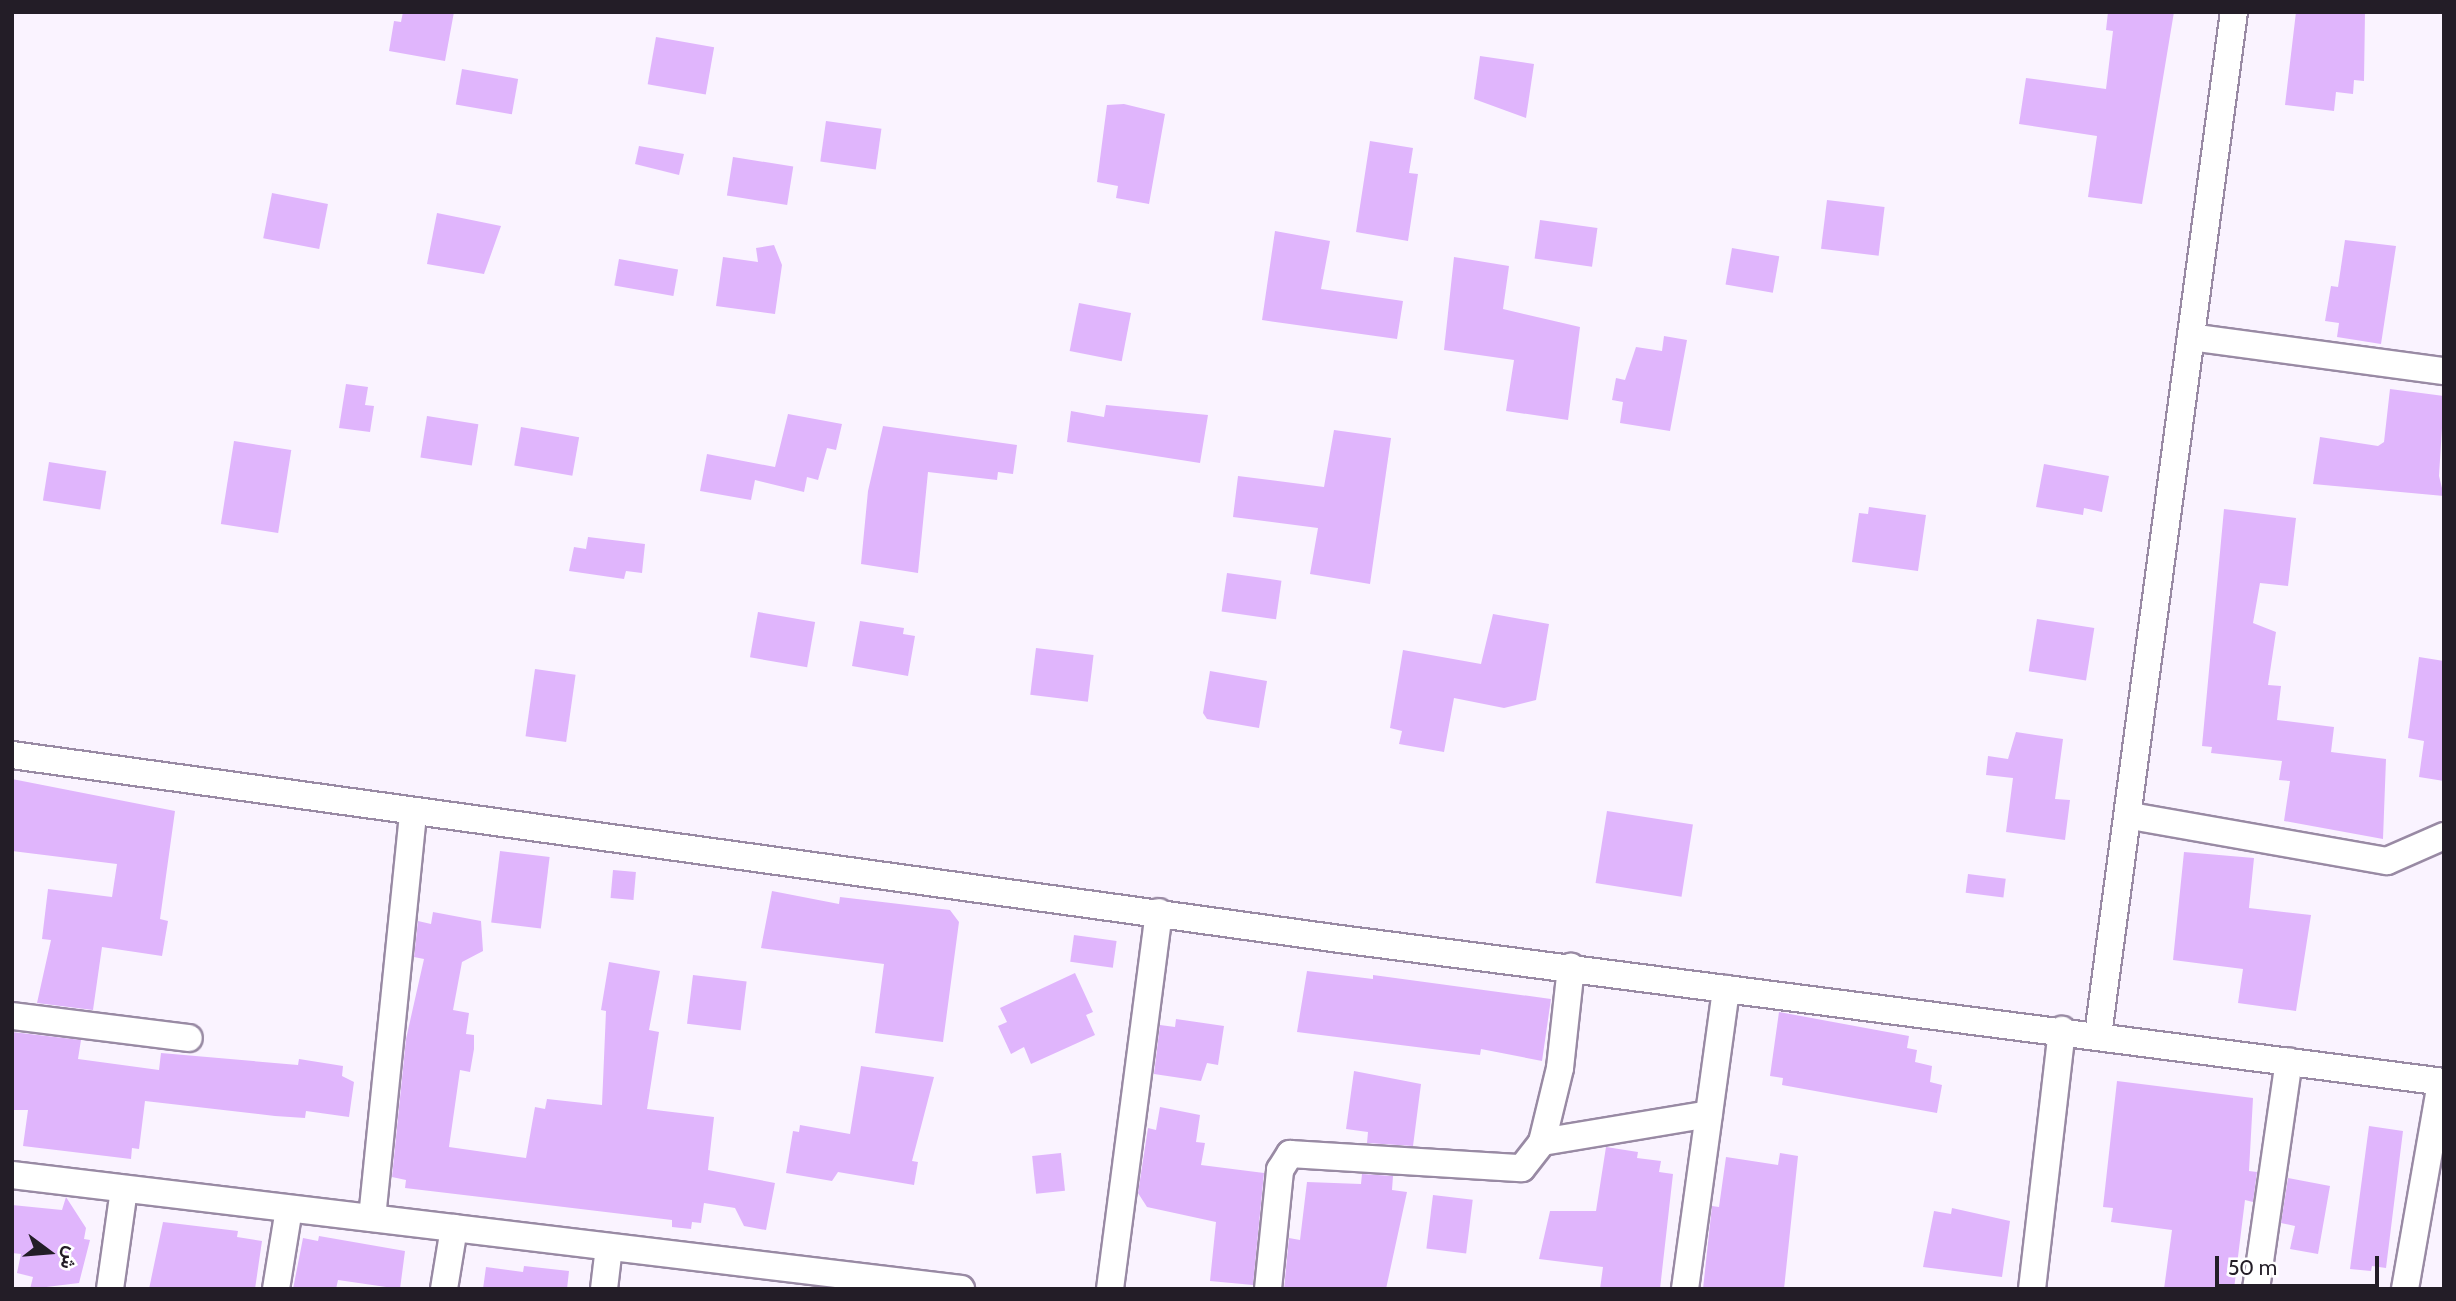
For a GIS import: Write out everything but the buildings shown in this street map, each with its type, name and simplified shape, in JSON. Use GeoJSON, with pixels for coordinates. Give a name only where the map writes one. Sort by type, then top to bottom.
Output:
{"type":"FeatureCollection","features":[{"type":"Feature","properties":{"kind":"street"},"geometry":{"type":"LineString","coordinates":[[2098,1035],[2131,816],[2234,12]]}},
{"type":"Feature","properties":{"kind":"street"},"geometry":{"type":"LineString","coordinates":[[2191,337],[2444,371]]}},
{"type":"Feature","properties":{"kind":"street"},"geometry":{"type":"LineString","coordinates":[[12,755],[413,812],[1726,989],[2062,1030],[2443,1082],[2405,1289]]}},
{"type":"Feature","properties":{"kind":"street"},"geometry":{"type":"LineString","coordinates":[[372,1218],[413,812]]}},
{"type":"Feature","properties":{"kind":"street"},"geometry":{"type":"LineString","coordinates":[[2131,816],[2387,861],[2444,836]]}},
{"type":"Feature","properties":{"kind":"street"},"geometry":{"type":"LineString","coordinates":[[1110,1289],[1159,912]]}},
{"type":"Feature","properties":{"kind":"street"},"geometry":{"type":"LineString","coordinates":[[1268,1289],[1280,1170],[1290,1154],[1522,1168],[1542,1142],[1560,1068],[1572,967]]}},
{"type":"Feature","properties":{"kind":"street"},"geometry":{"type":"LineString","coordinates":[[1685,1289],[1726,989]]}},
{"type":"Feature","properties":{"kind":"street"},"geometry":{"type":"LineString","coordinates":[[12,1016],[190,1038]]}},
{"type":"Feature","properties":{"kind":"street"},"geometry":{"type":"LineString","coordinates":[[2032,1289],[2062,1030]]}},
{"type":"Feature","properties":{"kind":"street"},"geometry":{"type":"LineString","coordinates":[[2256,1289],[2289,1061]]}},
{"type":"Feature","properties":{"kind":"street"},"geometry":{"type":"LineString","coordinates":[[1542,1142],[1709,1114]]}},
{"type":"Feature","properties":{"kind":"street"},"geometry":{"type":"LineString","coordinates":[[12,1175],[609,1247],[771,1277],[945,1288]]}},
{"type":"Feature","properties":{"kind":"street"},"geometry":{"type":"LineString","coordinates":[[110,1289],[124,1189]]}},
{"type":"Feature","properties":{"kind":"street"},"geometry":{"type":"LineString","coordinates":[[276,1289],[289,1209]]}},
{"type":"Feature","properties":{"kind":"street"},"geometry":{"type":"LineString","coordinates":[[444,1289],[454,1228]]}},
{"type":"Feature","properties":{"kind":"street"},"geometry":{"type":"LineString","coordinates":[[604,1289],[609,1247]]}}]}
